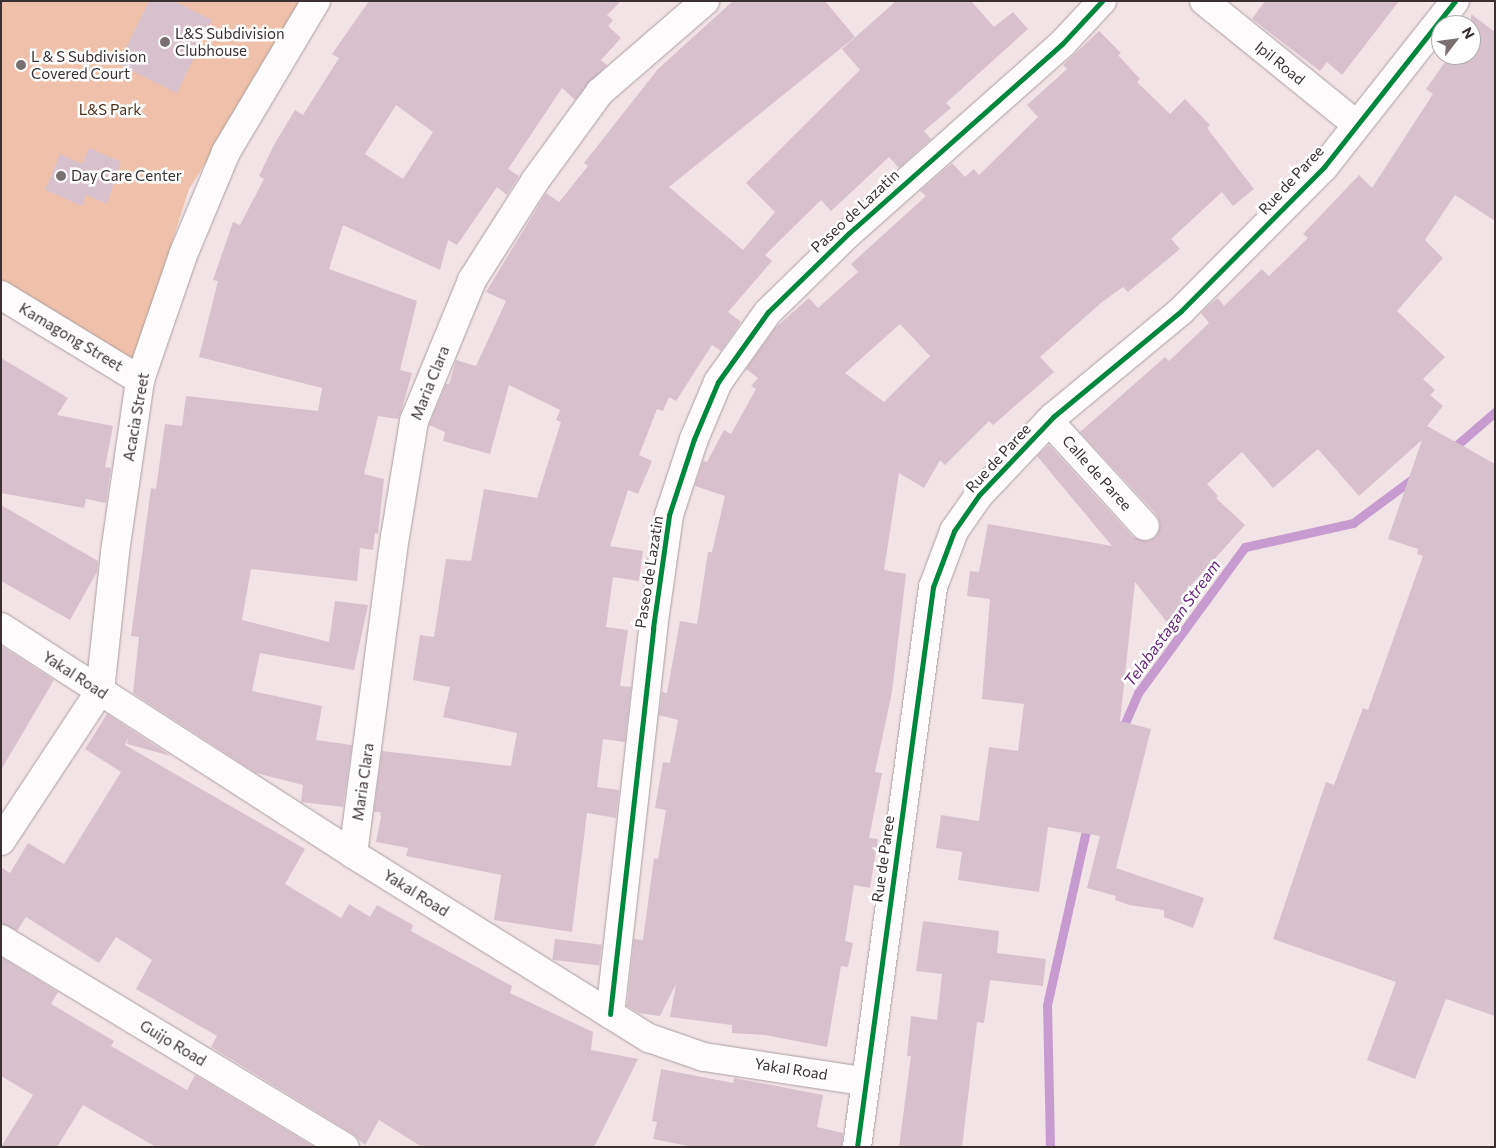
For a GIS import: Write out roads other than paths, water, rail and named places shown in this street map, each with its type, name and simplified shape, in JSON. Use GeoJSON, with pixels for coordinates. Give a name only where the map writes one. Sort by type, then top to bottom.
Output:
{"type":"FeatureCollection","features":[{"type":"Feature","properties":{"kind":"street","name":"Acacia Street"},"geometry":{"type":"LineString","coordinates":[[1,841],[100,691],[115,552],[140,380],[183,255],[226,152],[316,1]]}},
{"type":"Feature","properties":{"kind":"street","name":"Maria Clara"},"geometry":{"type":"LineString","coordinates":[[353,854],[395,537],[414,422],[472,280],[535,180],[600,92],[705,1]]}},
{"type":"Feature","properties":{"kind":"street","name":"Paseo de Lazatin"},"geometry":{"type":"LineString","coordinates":[[610,1014],[653,628],[669,515],[694,439],[718,382],[768,312],[863,220],[1062,44],[1102,1]]}},
{"type":"Feature","properties":{"kind":"street","name":"Ipil Road"},"geometry":{"type":"LineString","coordinates":[[1204,1],[1356,124]]}},
{"type":"Feature","properties":{"kind":"street","name":"Rue de Paree"},"geometry":{"type":"LineString","coordinates":[[857,1147],[863,1081],[933,587],[954,531],[978,495],[1049,421],[1181,311],[1324,166],[1455,1]]}},
{"type":"Feature","properties":{"kind":"street","name":"Kamagong Street"},"geometry":{"type":"LineString","coordinates":[[1,295],[140,380]]}},
{"type":"Feature","properties":{"kind":"street","name":"Calle de Paree"},"geometry":{"type":"LineString","coordinates":[[1049,421],[1145,526]]}},
{"type":"Feature","properties":{"kind":"street","name":"Yakal Road"},"geometry":{"type":"LineString","coordinates":[[1,627],[353,854],[649,1038],[704,1057],[863,1081]]}},
{"type":"Feature","properties":{"kind":"street","name":"Guijo Road"},"geometry":{"type":"LineString","coordinates":[[1,939],[345,1147]]}},
{"type":"Feature","properties":{"kind":"waterway","name":"Telabastagan Stream"},"geometry":{"type":"LineString","coordinates":[[1450,451],[1495,412]]}},
{"type":"Feature","properties":{"kind":"waterway","name":"Telabastagan Stream"},"geometry":{"type":"LineString","coordinates":[[1121,732],[1138,693],[1245,547],[1353,523],[1415,477]]}},
{"type":"Feature","properties":{"kind":"waterway","name":"Telabastagan Stream"},"geometry":{"type":"LineString","coordinates":[[1050,1147],[1047,1005],[1088,822]]}},
{"type":"Feature","properties":{"kind":"place","name":"L&S Subdivision Clubhouse"},"geometry":{"type":"Point","coordinates":[165,42]}},
{"type":"Feature","properties":{"kind":"place","name":"L & S Subdivision Covered Court"},"geometry":{"type":"Point","coordinates":[21,65]}},
{"type":"Feature","properties":{"kind":"place","name":"Day Care Center"},"geometry":{"type":"Point","coordinates":[61,176]}},
{"type":"Feature","properties":{"kind":"park label","name":"L&S Park"},"geometry":{"type":"Point","coordinates":[110,110]}}]}
